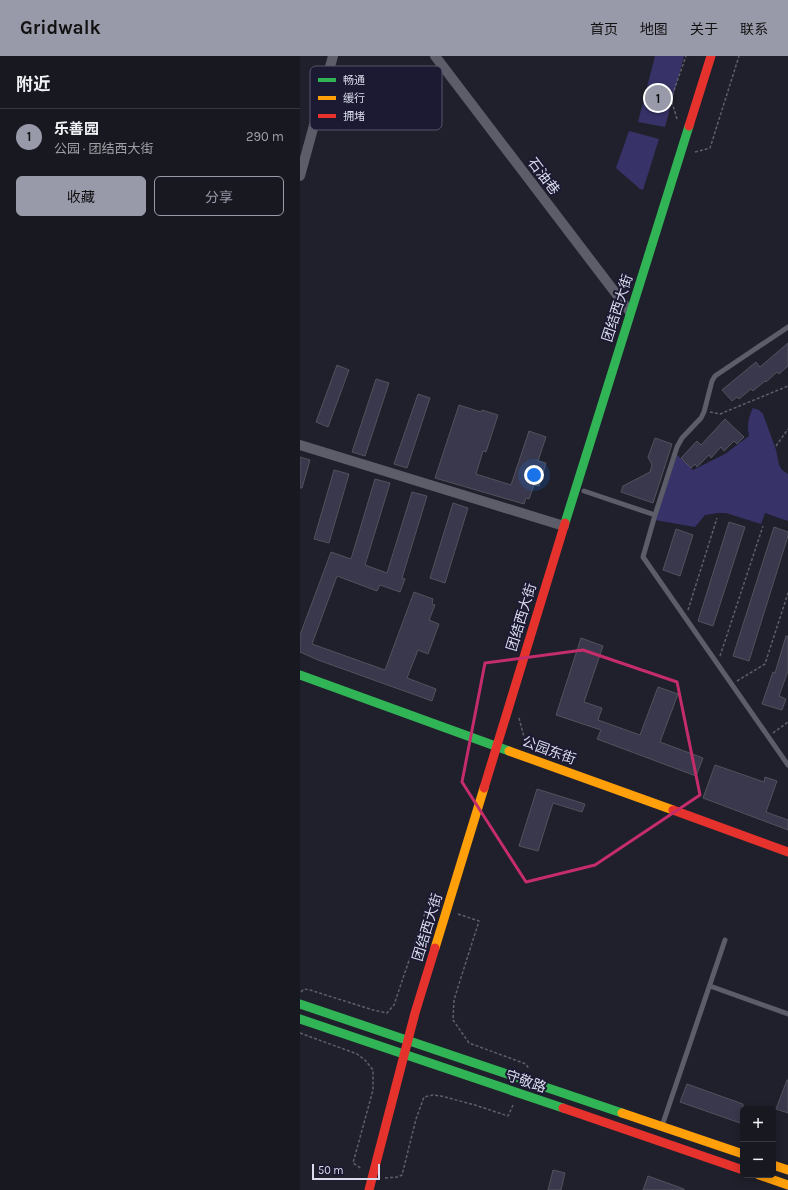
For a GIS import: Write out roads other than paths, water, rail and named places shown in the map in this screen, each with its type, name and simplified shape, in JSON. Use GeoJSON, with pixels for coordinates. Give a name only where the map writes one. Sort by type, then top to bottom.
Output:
{"type":"FeatureCollection","features":[{"type":"Feature","properties":{"kind":"main road","name":"团结西大街"},"geometry":{"type":"LineString","coordinates":[[378,1190],[377,1177],[408,1056],[414,1040],[446,910],[630,312],[711,56]]}},
{"type":"Feature","properties":{"kind":"main road","name":"团结西大街"},"geometry":{"type":"LineString","coordinates":[[522,696],[584,491],[638,321]]}},
{"type":"Feature","properties":{"kind":"main road","name":"公园东街"},"geometry":{"type":"LineString","coordinates":[[300,675],[788,852]]}},
{"type":"Feature","properties":{"kind":"main road","name":"守敬路"},"geometry":{"type":"LineString","coordinates":[[300,1004],[414,1040],[525,1080],[740,1153]]}},
{"type":"Feature","properties":{"kind":"main road","name":"守敬路"},"geometry":{"type":"LineString","coordinates":[[300,1019],[740,1169]]}},
{"type":"Feature","properties":{"kind":"main road"},"geometry":{"type":"LineString","coordinates":[[776,1166],[788,1170]]}},
{"type":"Feature","properties":{"kind":"main road","name":"团结西大街"},"geometry":{"type":"LineString","coordinates":[[368,1190],[377,1177]]}},
{"type":"Feature","properties":{"kind":"main road"},"geometry":{"type":"LineString","coordinates":[[768,1178],[788,1185]]}},
{"type":"Feature","properties":{"kind":"street"},"geometry":{"type":"LineString","coordinates":[[330,66],[333,56]]}},
{"type":"Feature","properties":{"kind":"street","name":"石油巷"},"geometry":{"type":"LineString","coordinates":[[435,56],[630,312]]}},
{"type":"Feature","properties":{"kind":"street"},"geometry":{"type":"LineString","coordinates":[[300,176],[313,130]]}},
{"type":"Feature","properties":{"kind":"street"},"geometry":{"type":"LineString","coordinates":[[300,445],[564,526]]}},
{"type":"Feature","properties":{"kind":"lane"},"geometry":{"type":"LineString","coordinates":[[788,327],[717,374],[712,381],[701,418],[682,438],[677,447],[655,514],[643,557],[788,764]]}},
{"type":"Feature","properties":{"kind":"lane"},"geometry":{"type":"LineString","coordinates":[[584,491],[655,514]]}},
{"type":"Feature","properties":{"kind":"lane"},"geometry":{"type":"LineString","coordinates":[[661,1127],[725,940]]}},
{"type":"Feature","properties":{"kind":"lane"},"geometry":{"type":"LineString","coordinates":[[710,986],[788,1014]]}},
{"type":"Feature","properties":{"kind":"place","name":"乐善园"},"geometry":{"type":"Point","coordinates":[658,98]}}]}
